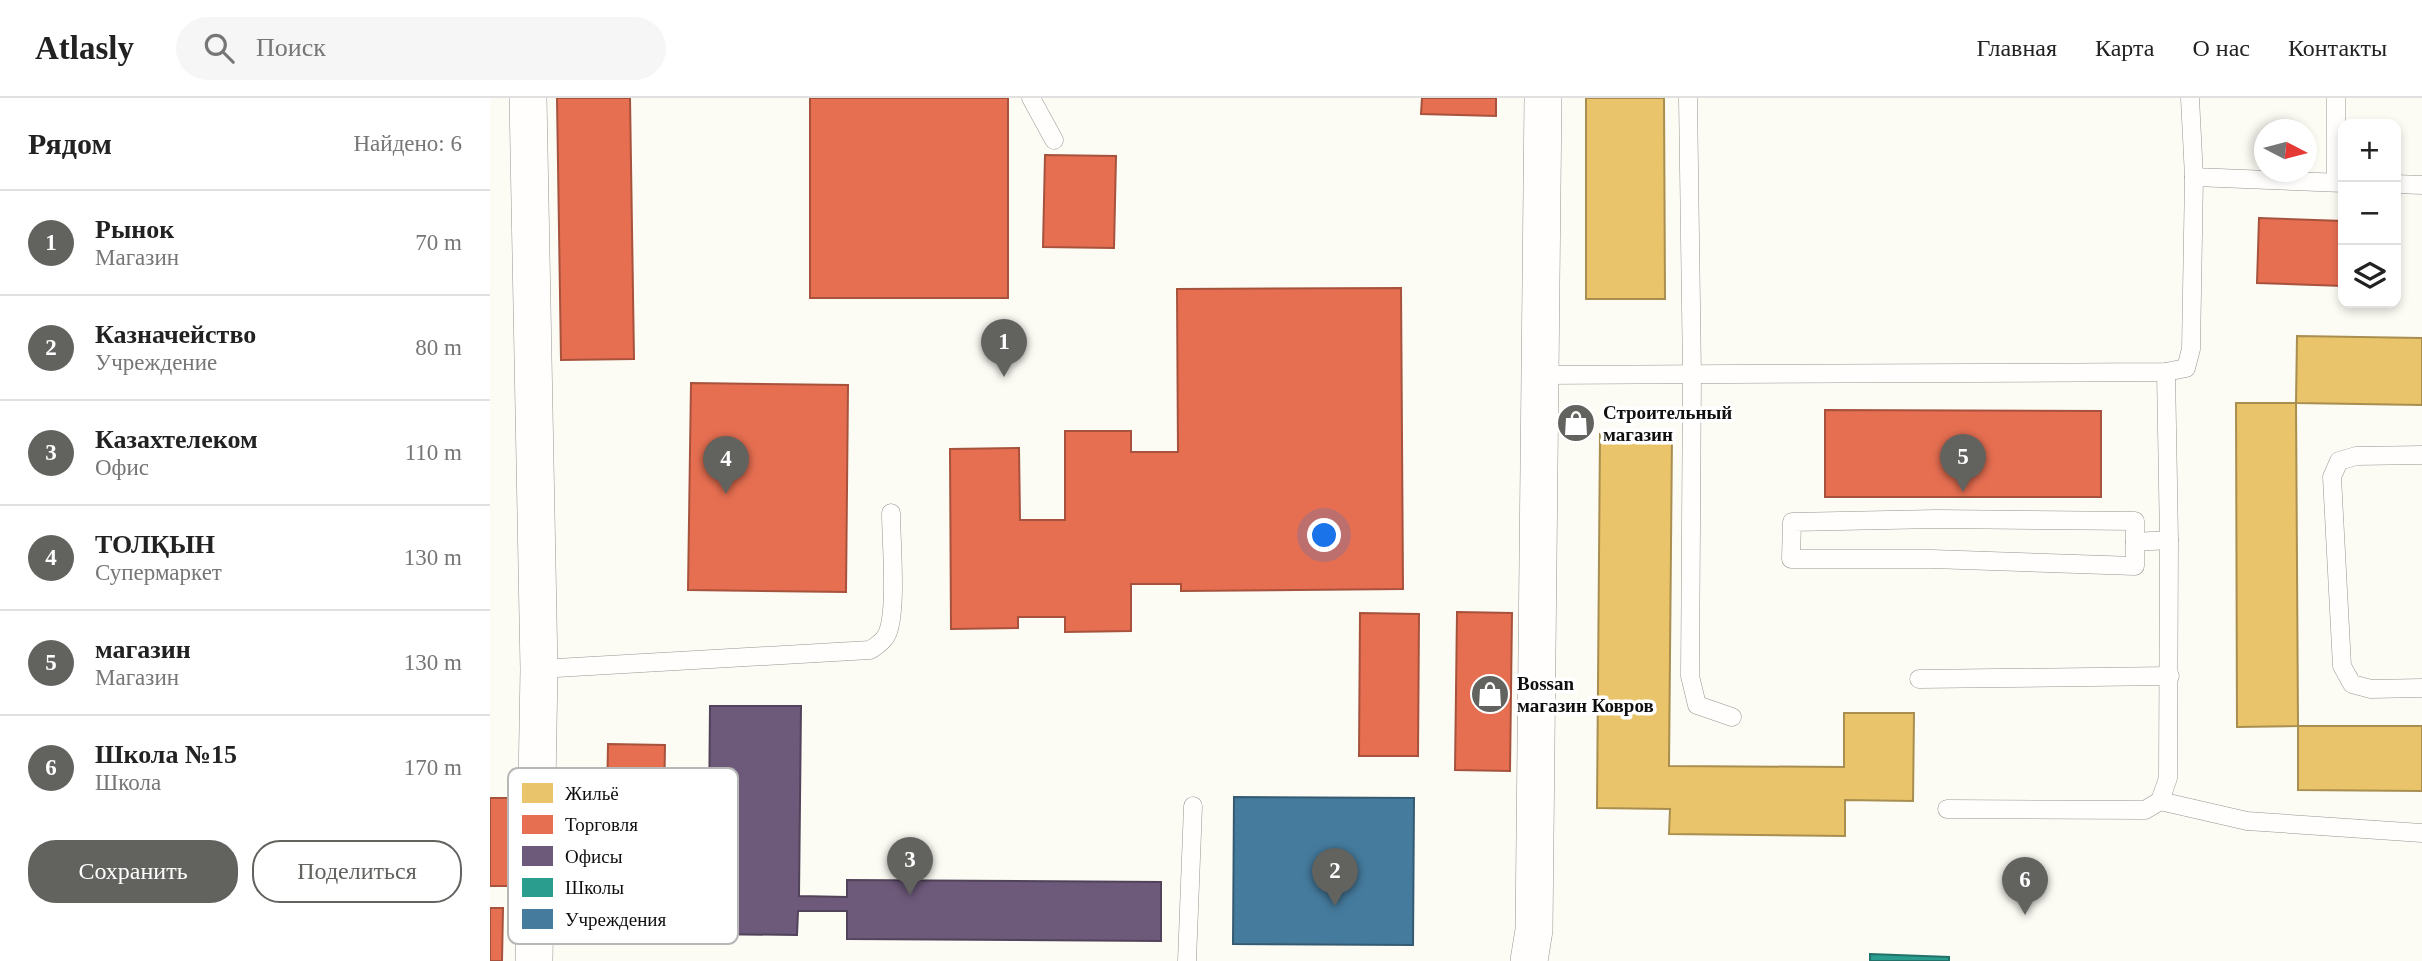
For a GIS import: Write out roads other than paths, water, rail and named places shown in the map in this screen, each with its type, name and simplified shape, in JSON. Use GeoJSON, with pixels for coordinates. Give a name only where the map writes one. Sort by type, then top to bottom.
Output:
{"type":"FeatureCollection","features":[{"type":"Feature","properties":{"kind":"street"},"geometry":{"type":"LineString","coordinates":[[528,98],[539,669],[537,768]]}},
{"type":"Feature","properties":{"kind":"street"},"geometry":{"type":"LineString","coordinates":[[1529,961],[1534,930],[1543,98]]}},
{"type":"Feature","properties":{"kind":"lane"},"geometry":{"type":"LineString","coordinates":[[1031,98],[1054,140]]}},
{"type":"Feature","properties":{"kind":"lane"},"geometry":{"type":"LineString","coordinates":[[1688,98],[1692,375],[1689,676],[1697,705],[1732,717]]}},
{"type":"Feature","properties":{"kind":"lane"},"geometry":{"type":"LineString","coordinates":[[1541,375],[2166,372],[2186,368],[2190,349],[2194,177],[2190,98]]}},
{"type":"Feature","properties":{"kind":"lane"},"geometry":{"type":"LineString","coordinates":[[2336,98],[2338,140]]}},
{"type":"Feature","properties":{"kind":"lane"},"geometry":{"type":"LineString","coordinates":[[2194,177],[2338,182]]}},
{"type":"Feature","properties":{"kind":"lane"},"geometry":{"type":"LineString","coordinates":[[2401,184],[2422,185]]}},
{"type":"Feature","properties":{"kind":"lane"},"geometry":{"type":"LineString","coordinates":[[1947,808],[2145,810],[2160,801],[2168,778],[2170,676],[2166,372]]}},
{"type":"Feature","properties":{"kind":"lane"},"geometry":{"type":"LineString","coordinates":[[2422,455],[2356,456],[2339,461],[2332,477],[2342,666],[2351,684],[2371,688],[2422,688]]}},
{"type":"Feature","properties":{"kind":"lane"},"geometry":{"type":"LineString","coordinates":[[539,669],[870,650],[886,636],[892,616],[891,513]]}},
{"type":"Feature","properties":{"kind":"lane"},"geometry":{"type":"LineString","coordinates":[[1936,519],[2135,521],[2136,542],[2135,566],[1932,559],[1791,559],[1792,522],[1936,519]]}},
{"type":"Feature","properties":{"kind":"lane"},"geometry":{"type":"LineString","coordinates":[[2136,542],[2169,540]]}},
{"type":"Feature","properties":{"kind":"lane"},"geometry":{"type":"LineString","coordinates":[[1919,679],[2170,676]]}},
{"type":"Feature","properties":{"kind":"lane"},"geometry":{"type":"LineString","coordinates":[[2160,801],[2247,821],[2422,833]]}},
{"type":"Feature","properties":{"kind":"lane"},"geometry":{"type":"LineString","coordinates":[[1186,961],[1193,806]]}},
{"type":"Feature","properties":{"kind":"place","name":"Рынок"},"geometry":{"type":"Point","coordinates":[1004,377]}},
{"type":"Feature","properties":{"kind":"place","name":"Строительный магазин"},"geometry":{"type":"Point","coordinates":[1576,423]}},
{"type":"Feature","properties":{"kind":"place","name":"магазин"},"geometry":{"type":"Point","coordinates":[1963,492]}},
{"type":"Feature","properties":{"kind":"place","name":"ТОЛҚЫН"},"geometry":{"type":"Point","coordinates":[726,494]}},
{"type":"Feature","properties":{"kind":"place","name":"Bossan магазин Ковров"},"geometry":{"type":"Point","coordinates":[1490,694]}},
{"type":"Feature","properties":{"kind":"place","name":"Казахтелеком"},"geometry":{"type":"Point","coordinates":[910,895]}},
{"type":"Feature","properties":{"kind":"place","name":"Казначейство"},"geometry":{"type":"Point","coordinates":[1335,906]}},
{"type":"Feature","properties":{"kind":"place","name":"Школа №15"},"geometry":{"type":"Point","coordinates":[2025,915]}}]}
